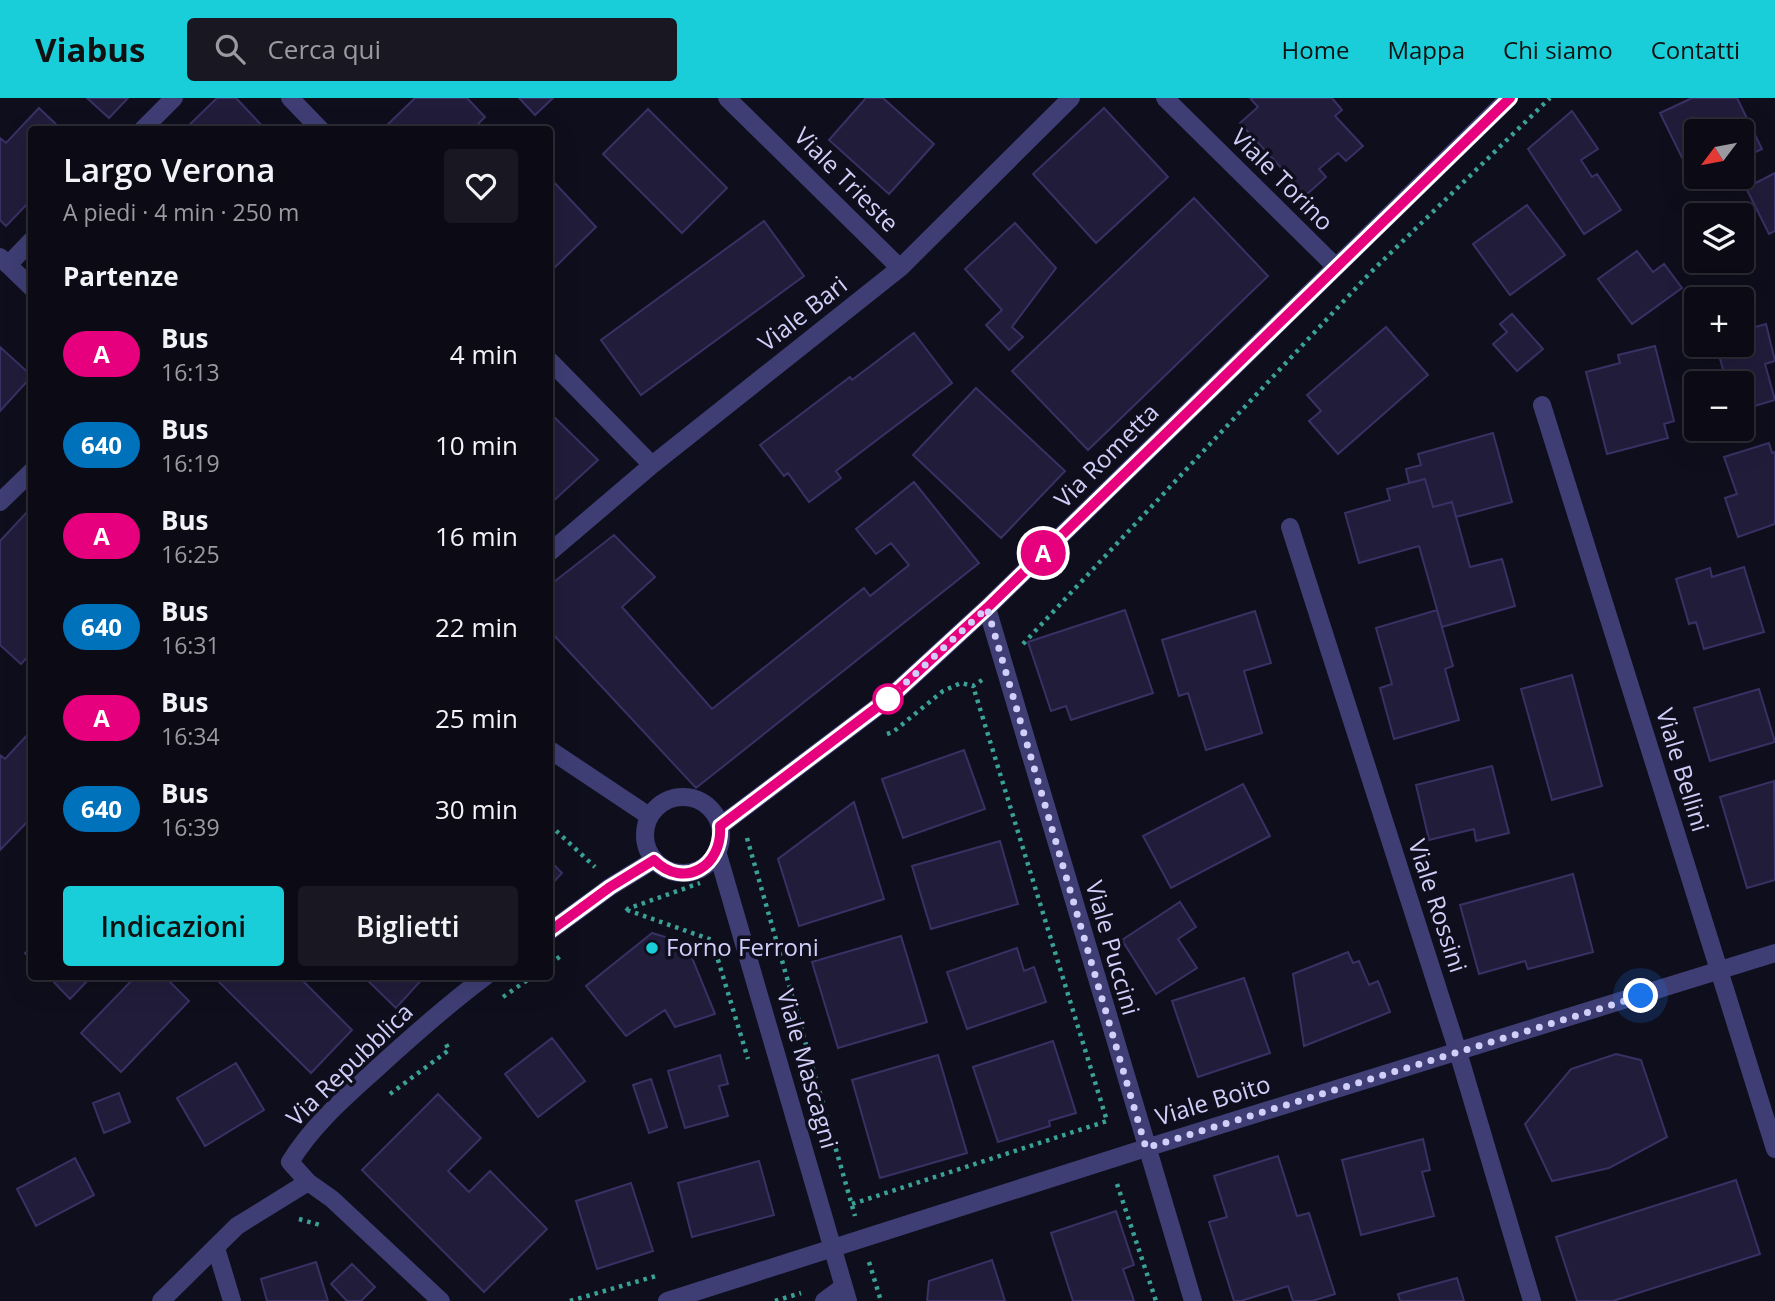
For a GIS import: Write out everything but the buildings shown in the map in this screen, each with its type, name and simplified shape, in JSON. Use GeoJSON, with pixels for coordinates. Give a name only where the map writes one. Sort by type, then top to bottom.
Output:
{"type":"FeatureCollection","features":[{"type":"Feature","properties":{"kind":"street"},"geometry":{"type":"LineString","coordinates":[[146,126],[174,98]]}},
{"type":"Feature","properties":{"kind":"street"},"geometry":{"type":"LineString","coordinates":[[290,98],[317,126]]}},
{"type":"Feature","properties":{"kind":"street","name":"Viale Trieste"},"geometry":{"type":"LineString","coordinates":[[727,98],[900,268]]}},
{"type":"Feature","properties":{"kind":"street","name":"Viale Bari"},"geometry":{"type":"LineString","coordinates":[[553,549],[652,465],[900,268],[1071,98]]}},
{"type":"Feature","properties":{"kind":"street","name":"Viale Torino"},"geometry":{"type":"LineString","coordinates":[[1165,98],[1335,266]]}},
{"type":"Feature","properties":{"kind":"street","name":"Via Rometta"},"geometry":{"type":"LineString","coordinates":[[720,826],[888,699],[987,608],[1510,98]]}},
{"type":"Feature","properties":{"kind":"street"},"geometry":{"type":"LineString","coordinates":[[28,243],[4,261],[28,284]]}},
{"type":"Feature","properties":{"kind":"street"},"geometry":{"type":"LineString","coordinates":[[553,364],[652,465]]}},
{"type":"Feature","properties":{"kind":"street","name":"Viale Bellini"},"geometry":{"type":"LineString","coordinates":[[1542,405],[1775,1149]]}},
{"type":"Feature","properties":{"kind":"street"},"geometry":{"type":"LineString","coordinates":[[0,502],[28,475]]}},
{"type":"Feature","properties":{"kind":"street","name":"Viale Rossini"},"geometry":{"type":"LineString","coordinates":[[1290,527],[1458,1052],[1532,1301]]}},
{"type":"Feature","properties":{"kind":"street","name":"Viale Puccini"},"geometry":{"type":"LineString","coordinates":[[987,608],[1193,1301]]}},
{"type":"Feature","properties":{"kind":"street"},"geometry":{"type":"LineString","coordinates":[[553,752],[649,816]]}},
{"type":"Feature","properties":{"kind":"street"},"geometry":{"type":"LineString","coordinates":[[687,797],[709,807],[720,826],[721,841],[718,851],[703,868],[686,874],[665,870],[654,860],[648,850],[644,833],[649,816],[663,802],[687,797]]}},
{"type":"Feature","properties":{"kind":"street","name":"Viale Mascagni"},"geometry":{"type":"LineString","coordinates":[[718,851],[845,1294]]}},
{"type":"Feature","properties":{"kind":"street"},"geometry":{"type":"LineString","coordinates":[[553,929],[610,887],[654,860]]}},
{"type":"Feature","properties":{"kind":"street","name":"Viale Boito"},"geometry":{"type":"LineString","coordinates":[[667,1301],[1146,1148],[1775,953]]}},
{"type":"Feature","properties":{"kind":"street","name":"Via Repubblica"},"geometry":{"type":"LineString","coordinates":[[308,1182],[290,1162],[305,1138],[396,1051],[481,980]]}},
{"type":"Feature","properties":{"kind":"street"},"geometry":{"type":"LineString","coordinates":[[162,1301],[237,1226],[308,1182],[332,1199],[441,1301]]}},
{"type":"Feature","properties":{"kind":"street"},"geometry":{"type":"LineString","coordinates":[[216,1248],[232,1301]]}},
{"type":"Feature","properties":{"kind":"street"},"geometry":{"type":"LineString","coordinates":[[824,1301],[845,1294]]}},
{"type":"Feature","properties":{"kind":"path"},"geometry":{"type":"LineString","coordinates":[[852,1205],[1107,1121],[973,686]]}},
{"type":"Feature","properties":{"kind":"path"},"geometry":{"type":"LineString","coordinates":[[745,830],[881,1301]]}},
{"type":"Feature","properties":{"kind":"path"},"geometry":{"type":"LineString","coordinates":[[616,917],[627,909],[712,940],[751,1068]]}},
{"type":"Feature","properties":{"kind":"path"},"geometry":{"type":"LineString","coordinates":[[553,962],[572,949]]}},
{"type":"Feature","properties":{"kind":"path"},"geometry":{"type":"LineString","coordinates":[[383,1100],[449,1050],[444,1040]]}},
{"type":"Feature","properties":{"kind":"path"},"geometry":{"type":"LineString","coordinates":[[1105,1188],[1118,1184],[1156,1301]]}},
{"type":"Feature","properties":{"kind":"path"},"geometry":{"type":"LineString","coordinates":[[292,1217],[322,1226]]}},
{"type":"Feature","properties":{"kind":"path"},"geometry":{"type":"LineString","coordinates":[[870,1264],[883,1259]]}},
{"type":"Feature","properties":{"kind":"path"},"geometry":{"type":"LineString","coordinates":[[570,1301],[664,1273]]}},
{"type":"Feature","properties":{"kind":"path"},"geometry":{"type":"LineString","coordinates":[[775,1301],[804,1292]]}},
{"type":"Feature","properties":{"kind":"bus line","name":"A"},"geometry":{"type":"LineString","coordinates":[[553,929],[610,887],[654,860],[671,872],[686,874],[703,868],[713,858],[719,846],[720,826],[888,699],[987,608],[1510,98]]}},
{"type":"Feature","properties":{"kind":"place","name":"Forno Ferroni"},"geometry":{"type":"Point","coordinates":[652,948]}},
{"type":"Feature","properties":{"kind":"route"},"geometry":{"type":"LineString","coordinates":[[888,699],[987,608],[1146,1148],[1641,996]]}}]}
